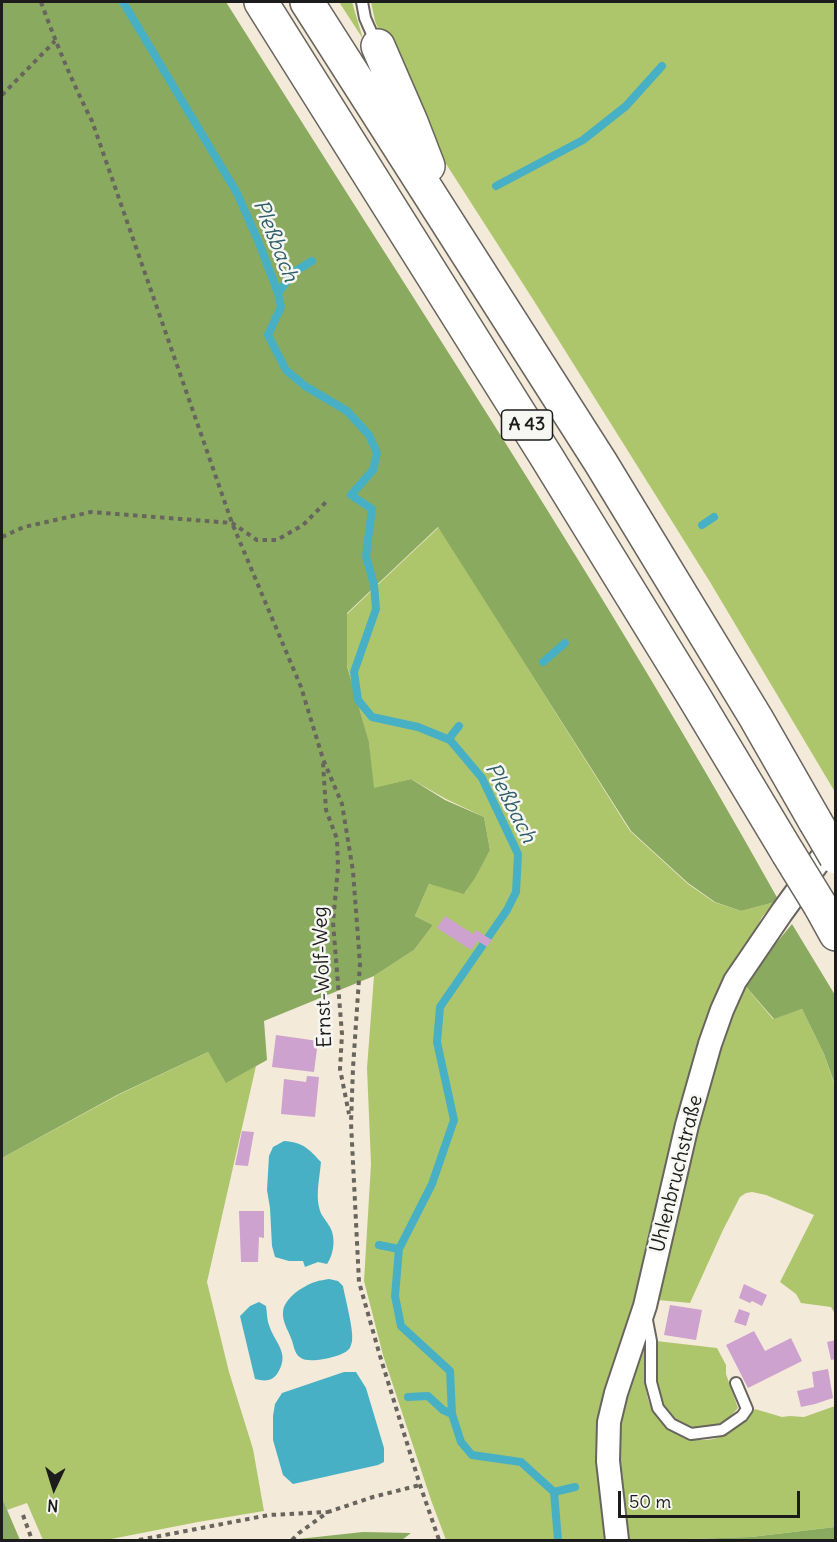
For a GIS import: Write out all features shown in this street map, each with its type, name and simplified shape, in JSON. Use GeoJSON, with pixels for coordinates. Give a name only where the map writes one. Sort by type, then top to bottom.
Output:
{"type":"FeatureCollection","features":[{"type":"Feature","properties":{"kind":"highway","name":"A 43"},"geometry":{"type":"LineString","coordinates":[[261,2],[553,466],[693,694],[836,934]]}},
{"type":"Feature","properties":{"kind":"highway","name":"A 43"},"geometry":{"type":"LineString","coordinates":[[307,2],[601,463],[825,830],[836,857]]}},
{"type":"Feature","properties":{"kind":"highway"},"geometry":{"type":"LineString","coordinates":[[378,46],[411,122],[451,226]]}},
{"type":"Feature","properties":{"kind":"street","name":"Uhlenbruchstraße"},"geometry":{"type":"LineString","coordinates":[[617,1540],[608,1461],[609,1422],[616,1393],[645,1306],[687,1125],[710,1044],[735,981],[782,912],[825,830]]}},
{"type":"Feature","properties":{"kind":"lane"},"geometry":{"type":"LineString","coordinates":[[362,2],[365,18],[378,46]]}},
{"type":"Feature","properties":{"kind":"lane"},"geometry":{"type":"LineString","coordinates":[[645,1306],[651,1341],[651,1382],[658,1408],[671,1424],[691,1434],[722,1430],[742,1416],[747,1409],[736,1383]]}},
{"type":"Feature","properties":{"kind":"path"},"geometry":{"type":"LineString","coordinates":[[41,2],[73,84],[92,121],[232,523],[301,687],[323,759],[342,804],[353,871],[360,964],[351,1123],[359,1282],[380,1356],[439,1540]]}},
{"type":"Feature","properties":{"kind":"path"},"geometry":{"type":"LineString","coordinates":[[2,95],[55,41]]}},
{"type":"Feature","properties":{"kind":"path"},"geometry":{"type":"LineString","coordinates":[[2,537],[24,527],[91,512],[232,523],[257,540],[277,540],[303,525],[326,502]]}},
{"type":"Feature","properties":{"kind":"path","name":"Ernst-Wolf-Weg"},"geometry":{"type":"LineString","coordinates":[[323,759],[326,810],[337,839],[338,868],[333,922],[342,1034],[340,1069],[351,1123]]}},
{"type":"Feature","properties":{"kind":"path"},"geometry":{"type":"LineString","coordinates":[[139,1540],[269,1515],[328,1512],[420,1485]]}},
{"type":"Feature","properties":{"kind":"path"},"geometry":{"type":"LineString","coordinates":[[292,1540],[328,1512]]}},
{"type":"Feature","properties":{"kind":"path"},"geometry":{"type":"LineString","coordinates":[[23,1515],[32,1540]]}},
{"type":"Feature","properties":{"kind":"green space"},"geometry":{"type":"Polygon","coordinates":[[[2,2],[226,2],[647,672],[779,901],[741,911],[715,902],[688,883],[631,831],[438,527],[347,613],[347,666],[369,742],[374,788],[411,779],[445,800],[484,817],[490,850],[464,894],[429,884],[415,916],[433,925],[414,950],[374,976],[264,1021],[267,1060],[226,1083],[208,1052],[117,1095],[2,1158],[2,2]]]}},
{"type":"Feature","properties":{"kind":"green space"},"geometry":{"type":"Polygon","coordinates":[[[339,2],[352,2],[363,39],[339,2]]]}},
{"type":"Feature","properties":{"kind":"green space"},"geometry":{"type":"Polygon","coordinates":[[[371,2],[832,2],[835,5],[835,792],[710,582],[416,117],[375,21],[371,2]]]}},
{"type":"Feature","properties":{"kind":"green space"},"geometry":{"type":"Polygon","coordinates":[[[439,527],[630,831],[688,884],[714,902],[741,911],[775,902],[762,917],[721,997],[624,1354],[611,1540],[446,1540],[383,1355],[364,1281],[371,1164],[367,1068],[374,976],[414,950],[433,925],[415,916],[429,884],[465,893],[490,850],[484,817],[411,779],[373,789],[369,743],[347,665],[347,614],[439,527]]]}},
{"type":"Feature","properties":{"kind":"green space"},"geometry":{"type":"Polygon","coordinates":[[[792,924],[835,995],[835,1085],[824,1054],[802,1009],[774,1019],[741,981],[753,971],[792,924]]]}},
{"type":"Feature","properties":{"kind":"green space"},"geometry":{"type":"Polygon","coordinates":[[[741,981],[773,1019],[802,1009],[824,1054],[835,1086],[835,1314],[831,1307],[801,1303],[796,1294],[780,1282],[814,1215],[766,1195],[752,1192],[740,1197],[690,1303],[658,1300],[658,1279],[681,1172],[741,981]]]}},
{"type":"Feature","properties":{"kind":"green space"},"geometry":{"type":"Polygon","coordinates":[[[208,1052],[227,1082],[256,1066],[207,1282],[229,1372],[253,1449],[264,1511],[106,1540],[43,1540],[27,1503],[7,1510],[2,1498],[2,1158],[118,1095],[208,1052]]]}},
{"type":"Feature","properties":{"kind":"green space"},"geometry":{"type":"Polygon","coordinates":[[[641,1340],[647,1341],[645,1366],[648,1399],[661,1422],[676,1434],[704,1440],[718,1438],[732,1430],[747,1415],[749,1417],[755,1409],[782,1417],[804,1417],[835,1406],[835,1527],[751,1537],[623,1540],[614,1425],[641,1340]]]}},
{"type":"Feature","properties":{"kind":"green space"},"geometry":{"type":"Polygon","coordinates":[[[656,1341],[717,1348],[726,1365],[726,1374],[738,1408],[729,1418],[711,1428],[693,1429],[672,1419],[662,1409],[656,1377],[656,1341]]]}},
{"type":"Feature","properties":{"kind":"green space"},"geometry":{"type":"Polygon","coordinates":[[[2,1498],[20,1540],[2,1540],[2,1498]]]}},
{"type":"Feature","properties":{"kind":"green space"},"geometry":{"type":"Polygon","coordinates":[[[835,1527],[835,1540],[687,1540],[751,1537],[835,1527]]]}},
{"type":"Feature","properties":{"kind":"green space"},"geometry":{"type":"Polygon","coordinates":[[[363,1532],[411,1533],[402,1540],[289,1540],[363,1532]]]}},
{"type":"Feature","properties":{"kind":"water"},"geometry":{"type":"Polygon","coordinates":[[[284,1141],[305,1147],[321,1162],[318,1201],[321,1213],[332,1231],[334,1241],[327,1264],[318,1262],[305,1267],[303,1261],[289,1261],[275,1257],[267,1190],[269,1156],[273,1147],[284,1141]]]}},
{"type":"Feature","properties":{"kind":"water"},"geometry":{"type":"Polygon","coordinates":[[[329,1279],[338,1281],[343,1286],[352,1329],[351,1344],[346,1352],[333,1357],[305,1360],[294,1349],[283,1319],[284,1307],[290,1297],[305,1286],[329,1279]]]}},
{"type":"Feature","properties":{"kind":"water"},"geometry":{"type":"Polygon","coordinates":[[[259,1302],[266,1306],[269,1325],[282,1354],[281,1367],[277,1374],[267,1380],[255,1379],[240,1316],[250,1306],[259,1302]]]}},
{"type":"Feature","properties":{"kind":"water"},"geometry":{"type":"Polygon","coordinates":[[[344,1372],[356,1372],[366,1388],[384,1448],[384,1462],[293,1484],[283,1475],[273,1440],[275,1404],[282,1393],[344,1372]]]}},
{"type":"Feature","properties":{"kind":"building"},"geometry":{"type":"Polygon","coordinates":[[[445,916],[473,934],[476,930],[492,940],[487,947],[478,941],[471,950],[437,928],[445,916]]]}},
{"type":"Feature","properties":{"kind":"building"},"geometry":{"type":"Polygon","coordinates":[[[276,1035],[318,1041],[314,1072],[272,1067],[276,1035]]]}},
{"type":"Feature","properties":{"kind":"building"},"geometry":{"type":"Polygon","coordinates":[[[307,1076],[319,1077],[315,1117],[281,1114],[284,1079],[306,1082],[307,1076]]]}},
{"type":"Feature","properties":{"kind":"building"},"geometry":{"type":"Polygon","coordinates":[[[242,1131],[254,1132],[248,1166],[235,1165],[242,1131]]]}},
{"type":"Feature","properties":{"kind":"building"},"geometry":{"type":"Polygon","coordinates":[[[239,1211],[264,1211],[264,1238],[259,1237],[258,1262],[241,1262],[239,1211]]]}},
{"type":"Feature","properties":{"kind":"building"},"geometry":{"type":"Polygon","coordinates":[[[744,1284],[767,1295],[762,1306],[739,1298],[744,1284]]]}},
{"type":"Feature","properties":{"kind":"building"},"geometry":{"type":"Polygon","coordinates":[[[670,1305],[702,1310],[696,1340],[664,1335],[670,1305]]]}},
{"type":"Feature","properties":{"kind":"building"},"geometry":{"type":"Polygon","coordinates":[[[739,1309],[750,1313],[746,1326],[734,1322],[739,1309]]]}},
{"type":"Feature","properties":{"kind":"building"},"geometry":{"type":"Polygon","coordinates":[[[754,1331],[765,1351],[791,1338],[802,1361],[748,1388],[726,1345],[754,1331]]]}},
{"type":"Feature","properties":{"kind":"building"},"geometry":{"type":"Polygon","coordinates":[[[836,1340],[836,1359],[831,1360],[827,1342],[836,1340]]]}},
{"type":"Feature","properties":{"kind":"building"},"geometry":{"type":"Polygon","coordinates":[[[828,1369],[833,1398],[801,1407],[797,1391],[814,1387],[812,1372],[828,1369]]]}},
{"type":"Feature","properties":{"kind":"waterway","name":"Pleßbach"},"geometry":{"type":"LineString","coordinates":[[123,2],[237,193],[278,293],[281,307],[268,335],[286,370],[305,386],[347,411],[369,435],[377,453],[373,470],[351,495],[372,509],[366,556],[374,585],[376,609],[354,672],[358,700],[372,717],[418,727],[450,740],[482,778],[518,854],[516,892],[507,910],[440,1007],[437,1042],[454,1120],[432,1184],[399,1249],[395,1296],[401,1326],[450,1371],[452,1414],[461,1442],[472,1455],[521,1462],[554,1492],[558,1540]]}},
{"type":"Feature","properties":{"kind":"waterway"},"geometry":{"type":"LineString","coordinates":[[496,186],[583,140],[626,106],[662,66]]}},
{"type":"Feature","properties":{"kind":"waterway"},"geometry":{"type":"LineString","coordinates":[[278,293],[294,272],[312,261]]}},
{"type":"Feature","properties":{"kind":"waterway"},"geometry":{"type":"LineString","coordinates":[[702,525],[714,517]]}},
{"type":"Feature","properties":{"kind":"waterway"},"geometry":{"type":"LineString","coordinates":[[543,662],[565,643]]}},
{"type":"Feature","properties":{"kind":"waterway"},"geometry":{"type":"LineString","coordinates":[[450,740],[459,726]]}},
{"type":"Feature","properties":{"kind":"waterway"},"geometry":{"type":"LineString","coordinates":[[379,1245],[399,1249]]}},
{"type":"Feature","properties":{"kind":"waterway"},"geometry":{"type":"LineString","coordinates":[[408,1397],[428,1396],[443,1410],[452,1414]]}},
{"type":"Feature","properties":{"kind":"waterway"},"geometry":{"type":"LineString","coordinates":[[554,1492],[575,1487]]}}]}
